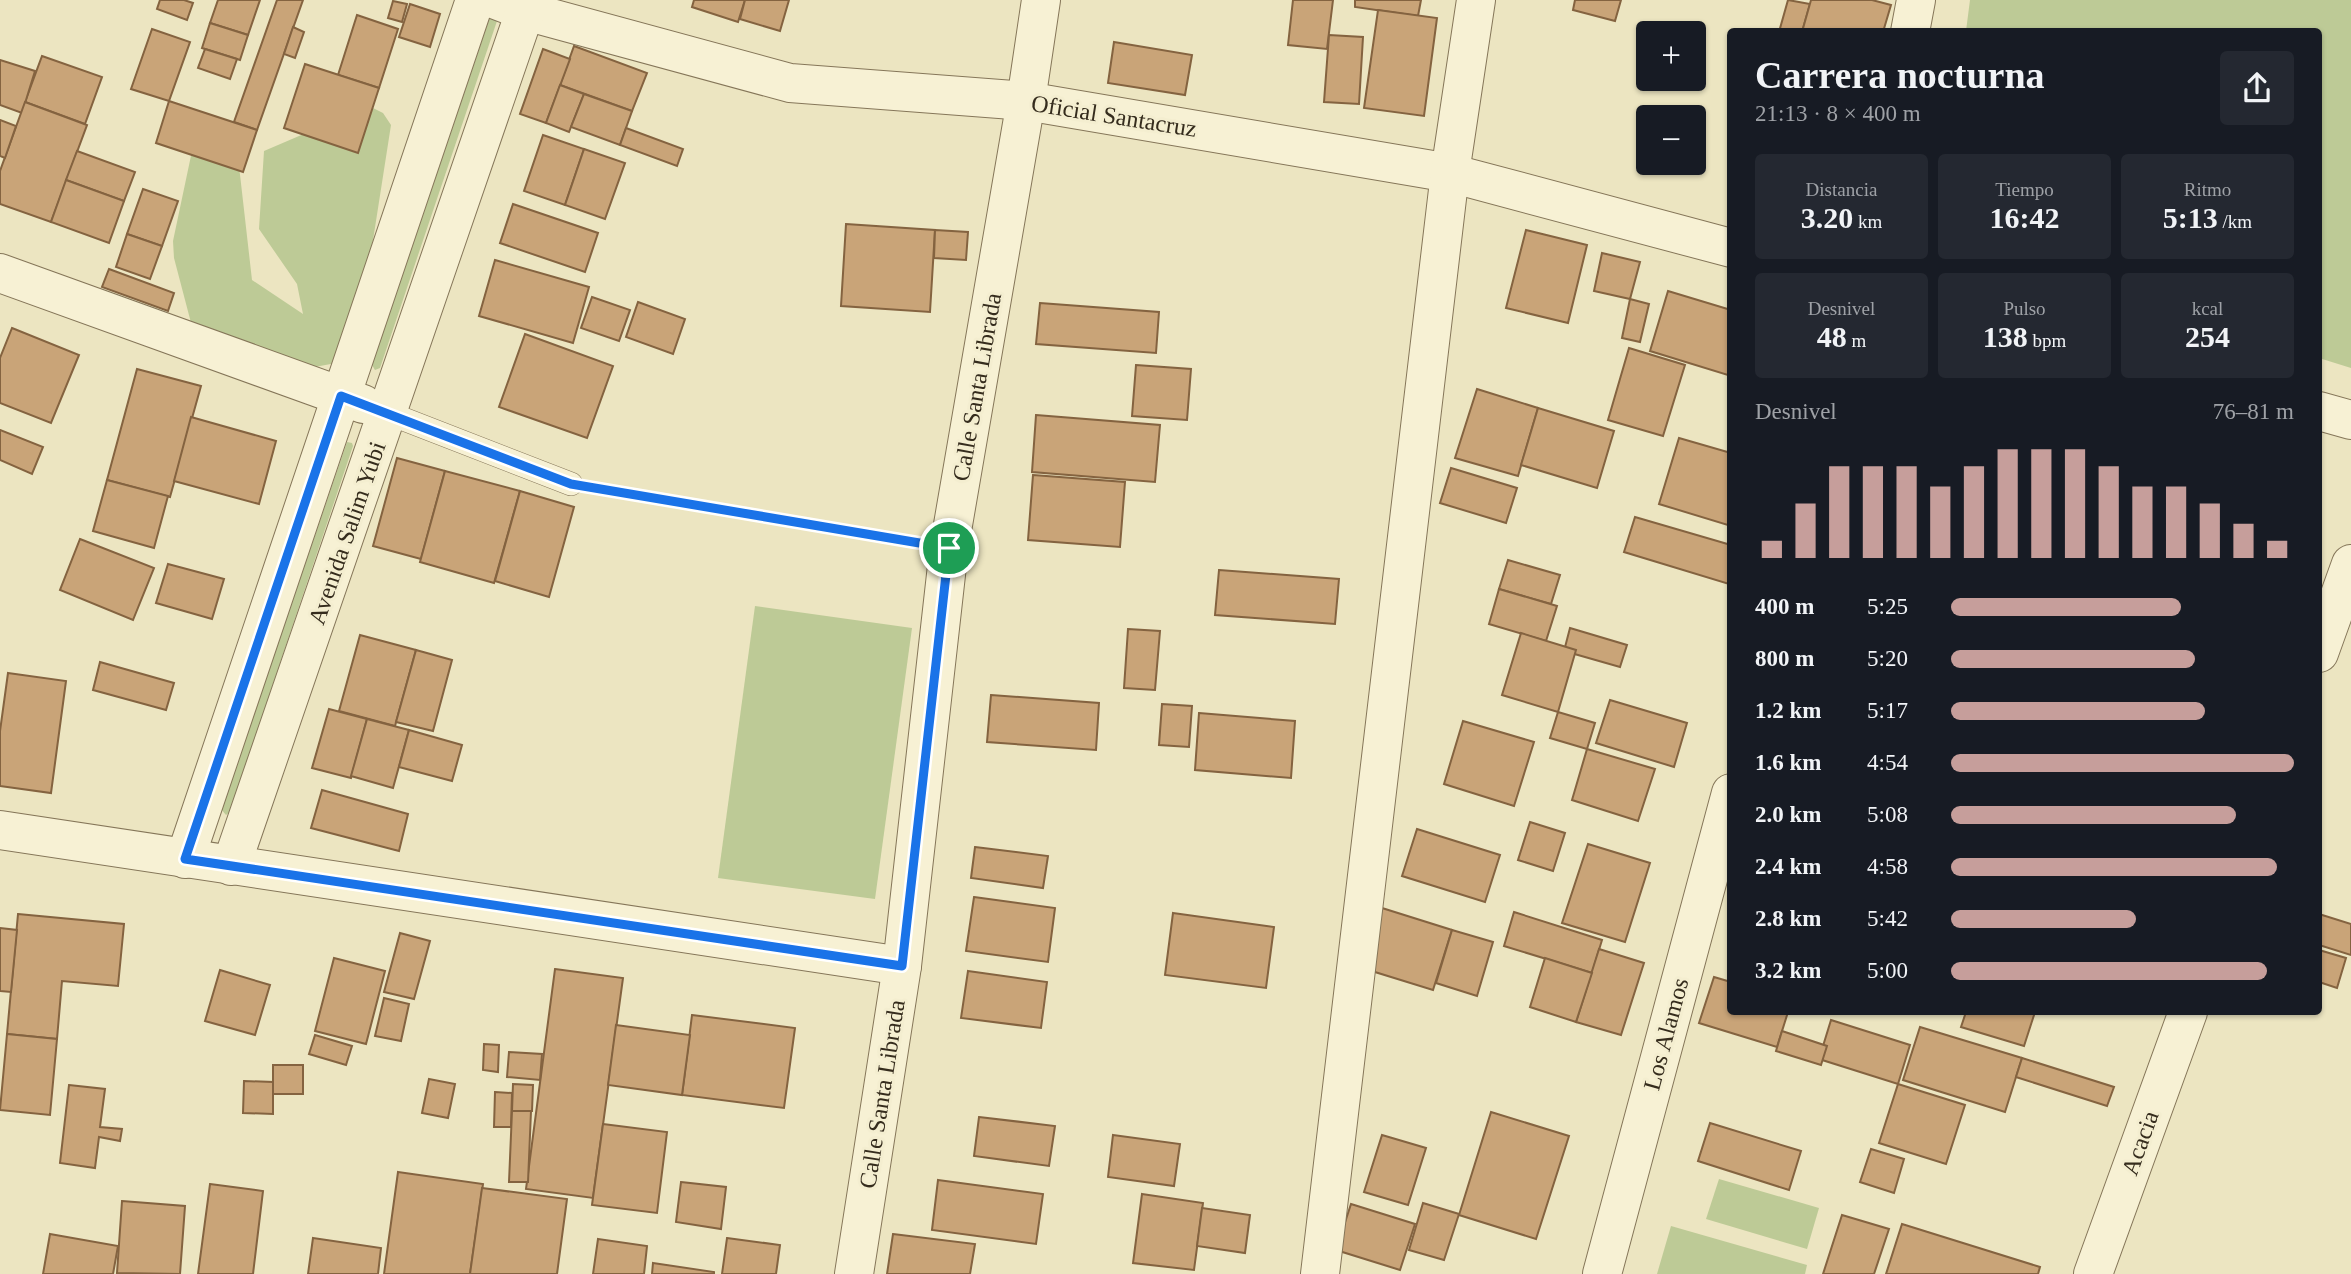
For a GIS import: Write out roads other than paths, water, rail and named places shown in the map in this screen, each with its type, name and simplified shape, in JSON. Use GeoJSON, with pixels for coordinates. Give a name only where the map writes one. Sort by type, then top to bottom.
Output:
{"type":"FeatureCollection","features":[{"type":"Feature","properties":{"kind":"street","name":"Avenida Salim Yubi"},"geometry":{"type":"LineString","coordinates":[[185,859],[475,0]]}},
{"type":"Feature","properties":{"kind":"street","name":"Calle Santa Librada"},"geometry":{"type":"LineString","coordinates":[[854,1274],[902,966],[949,548],[1041,0]]}},
{"type":"Feature","properties":{"kind":"street"},"geometry":{"type":"LineString","coordinates":[[1320,1274],[1450,173],[1476,0]]}},
{"type":"Feature","properties":{"kind":"street"},"geometry":{"type":"LineString","coordinates":[[1911,28],[1916,0]]}},
{"type":"Feature","properties":{"kind":"street","name":"Avenida Salim Yubi"},"geometry":{"type":"LineString","coordinates":[[231,866],[388,414],[516,4]]}},
{"type":"Feature","properties":{"kind":"street","name":"Oficial Santacruz"},"geometry":{"type":"LineString","coordinates":[[516,4],[790,83],[1026,101],[1450,173],[1727,247]]}},
{"type":"Feature","properties":{"kind":"street"},"geometry":{"type":"LineString","coordinates":[[0,273],[388,414]]}},
{"type":"Feature","properties":{"kind":"street"},"geometry":{"type":"LineString","coordinates":[[2322,412],[2351,420]]}},
{"type":"Feature","properties":{"kind":"street"},"geometry":{"type":"LineString","coordinates":[[2322,645],[2351,564]]}},
{"type":"Feature","properties":{"kind":"street","name":"Los Alamos"},"geometry":{"type":"LineString","coordinates":[[1602,1274],[1727,808]]}},
{"type":"Feature","properties":{"kind":"street"},"geometry":{"type":"LineString","coordinates":[[0,830],[902,966]]}},
{"type":"Feature","properties":{"kind":"street","name":"Acacia"},"geometry":{"type":"LineString","coordinates":[[2093,1274],[2187,1015]]}},
{"type":"Feature","properties":{"kind":"lane"},"geometry":{"type":"LineString","coordinates":[[388,414],[571,484]]}}]}
